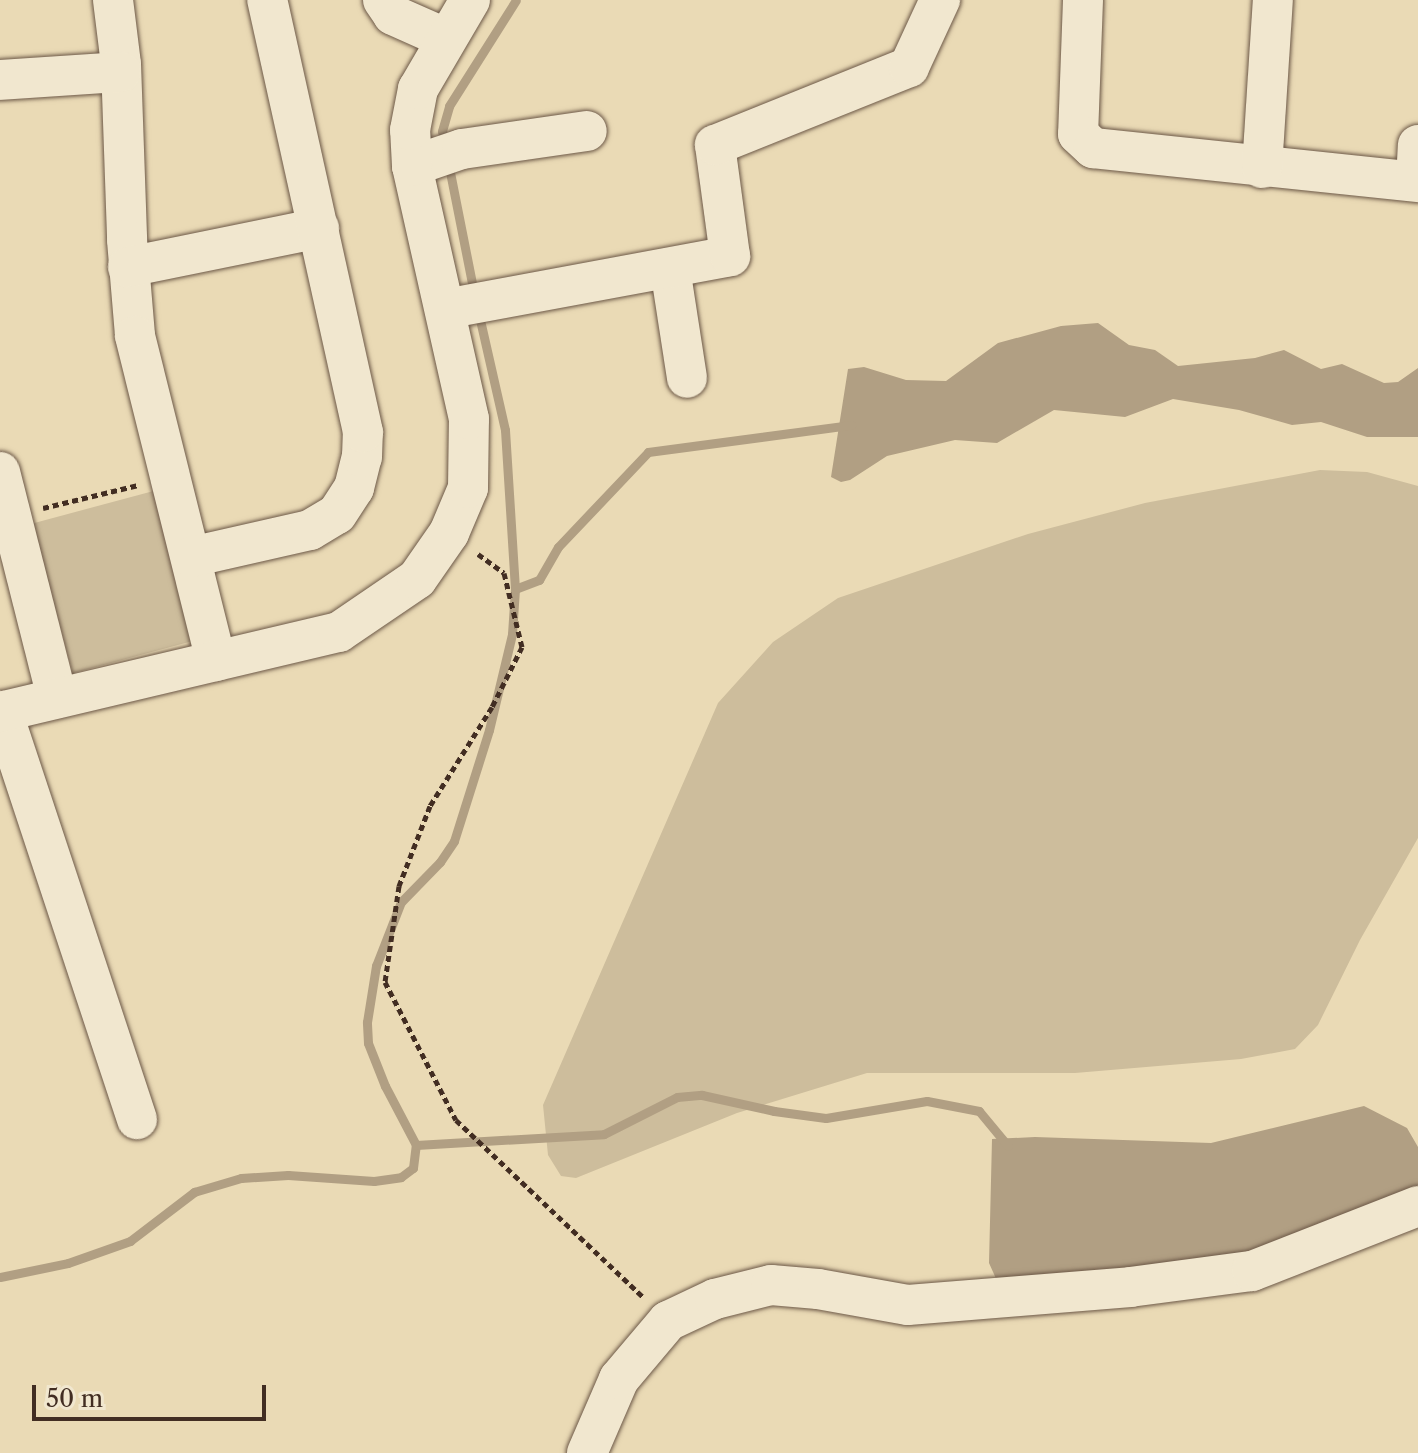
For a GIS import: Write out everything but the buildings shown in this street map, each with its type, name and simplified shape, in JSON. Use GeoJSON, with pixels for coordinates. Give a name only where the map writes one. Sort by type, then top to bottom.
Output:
{"type":"FeatureCollection","features":[{"type":"Feature","properties":{"kind":"street"},"geometry":{"type":"LineString","coordinates":[[113,0],[121,72],[128,267],[135,336],[216,661]]}},
{"type":"Feature","properties":{"kind":"street"},"geometry":{"type":"LineString","coordinates":[[191,557],[310,530],[337,514],[354,488],[362,457],[363,432],[267,0]]}},
{"type":"Feature","properties":{"kind":"street"},"geometry":{"type":"LineString","coordinates":[[383,0],[393,15],[445,38]]}},
{"type":"Feature","properties":{"kind":"street"},"geometry":{"type":"LineString","coordinates":[[137,1119],[1,712],[339,632],[417,579],[449,533],[468,488],[469,419],[412,166],[410,130],[418,89],[445,38],[470,0]]}},
{"type":"Feature","properties":{"kind":"street"},"geometry":{"type":"LineString","coordinates":[[445,309],[730,256],[715,145],[909,67],[940,0]]}},
{"type":"Feature","properties":{"kind":"street"},"geometry":{"type":"LineString","coordinates":[[1083,0],[1078,134],[1093,148],[1262,168],[1417,169]]}},
{"type":"Feature","properties":{"kind":"street"},"geometry":{"type":"LineString","coordinates":[[1262,168],[1273,0]]}},
{"type":"Feature","properties":{"kind":"street"},"geometry":{"type":"LineString","coordinates":[[0,80],[121,72]]}},
{"type":"Feature","properties":{"kind":"street"},"geometry":{"type":"LineString","coordinates":[[412,166],[462,149],[587,131]]}},
{"type":"Feature","properties":{"kind":"street"},"geometry":{"type":"LineString","coordinates":[[128,267],[319,228]]}},
{"type":"Feature","properties":{"kind":"street"},"geometry":{"type":"LineString","coordinates":[[670,268],[687,378]]}},
{"type":"Feature","properties":{"kind":"street"},"geometry":{"type":"LineString","coordinates":[[5,499],[57,698]]}},
{"type":"Feature","properties":{"kind":"street"},"geometry":{"type":"LineString","coordinates":[[587,1453],[619,1379],[668,1321],[715,1299],[771,1285],[818,1289],[908,1305],[1130,1287],[1252,1271],[1418,1206]]}},
{"type":"Feature","properties":{"kind":"path"},"geometry":{"type":"LineString","coordinates":[[5,499],[171,478]]}},
{"type":"Feature","properties":{"kind":"path"},"geometry":{"type":"LineString","coordinates":[[449,533],[504,573],[522,647],[492,707],[430,806],[399,886],[385,982],[456,1120],[668,1321]]}},
{"type":"Feature","properties":{"kind":"shaded area"},"geometry":{"type":"Polygon","coordinates":[[[1098,323],[1129,345],[1155,350],[1178,366],[1255,358],[1284,350],[1321,369],[1342,364],[1384,383],[1398,382],[1418,368],[1418,437],[1367,437],[1321,422],[1292,425],[1239,410],[1173,399],[1125,417],[1054,410],[997,443],[955,440],[887,456],[850,480],[841,482],[831,477],[848,369],[864,367],[906,380],[946,381],[998,343],[1061,326],[1098,323]]]}},
{"type":"Feature","properties":{"kind":"shaded area"},"geometry":{"type":"Polygon","coordinates":[[[1320,470],[1367,472],[1418,486],[1418,838],[1360,940],[1318,1025],[1295,1049],[1241,1059],[1075,1073],[867,1073],[737,1113],[576,1178],[561,1176],[548,1155],[543,1105],[718,703],[773,642],[838,598],[1028,534],[1145,503],[1320,470]]]}},
{"type":"Feature","properties":{"kind":"shaded area"},"geometry":{"type":"Polygon","coordinates":[[[161,489],[201,639],[73,673],[33,523],[161,489]]]}},
{"type":"Feature","properties":{"kind":"shaded area"},"geometry":{"type":"Polygon","coordinates":[[[1364,1106],[1407,1128],[1418,1147],[1418,1192],[1265,1254],[1002,1292],[989,1263],[992,1139],[1035,1137],[1211,1143],[1364,1106]]]}},
{"type":"Feature","properties":{"kind":"waterway"},"geometry":{"type":"LineString","coordinates":[[445,144],[442,131],[449,106],[516,0]]}},
{"type":"Feature","properties":{"kind":"waterway"},"geometry":{"type":"LineString","coordinates":[[448,162],[474,293]]}},
{"type":"Feature","properties":{"kind":"waterway"},"geometry":{"type":"LineString","coordinates":[[478,311],[505,430],[515,589]]}},
{"type":"Feature","properties":{"kind":"waterway"},"geometry":{"type":"LineString","coordinates":[[0,1277],[68,1263],[130,1241],[194,1192],[241,1178],[288,1175],[374,1181],[401,1177],[413,1168],[416,1145],[385,1086],[368,1043],[367,1022],[376,966],[401,902],[440,862],[454,841],[489,730],[512,634],[515,589],[539,580],[558,547],[648,452],[851,425]]}},
{"type":"Feature","properties":{"kind":"waterway"},"geometry":{"type":"LineString","coordinates":[[416,1145],[604,1134],[677,1097],[702,1095],[774,1111],[826,1118],[927,1101],[979,1111],[1008,1146]]}}]}
